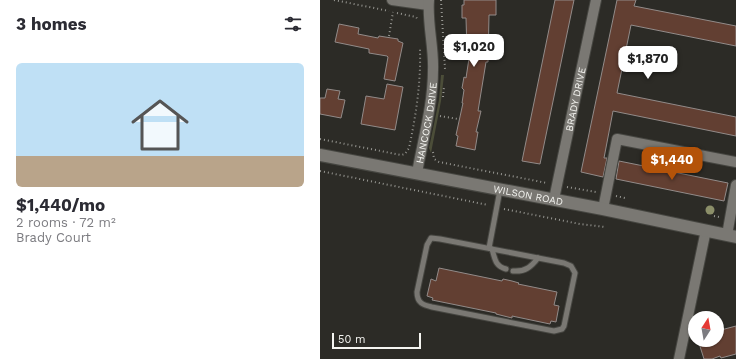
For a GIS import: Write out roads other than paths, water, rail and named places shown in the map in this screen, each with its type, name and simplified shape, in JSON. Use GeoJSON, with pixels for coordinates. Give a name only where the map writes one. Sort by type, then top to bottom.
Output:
{"type":"FeatureCollection","features":[{"type":"Feature","properties":{"kind":"street"},"geometry":{"type":"LineString","coordinates":[[392,0],[428,3]]}},
{"type":"Feature","properties":{"kind":"street","name":"BRADY DRIVE"},"geometry":{"type":"LineString","coordinates":[[554,199],[596,0]]}},
{"type":"Feature","properties":{"kind":"street","name":"HANCOCK DRIVE"},"geometry":{"type":"LineString","coordinates":[[417,173],[431,100],[433,77],[433,57],[428,3]]}},
{"type":"Feature","properties":{"kind":"street"},"geometry":{"type":"LineString","coordinates":[[603,208],[617,139],[736,162]]}},
{"type":"Feature","properties":{"kind":"street","name":"WILSON ROAD"},"geometry":{"type":"LineString","coordinates":[[320,155],[603,208],[731,236]]}},
{"type":"Feature","properties":{"kind":"street"},"geometry":{"type":"LineString","coordinates":[[731,236],[736,186]]}},
{"type":"Feature","properties":{"kind":"street"},"geometry":{"type":"LineString","coordinates":[[679,359],[706,230]]}},
{"type":"Feature","properties":{"kind":"lane"},"geometry":{"type":"LineString","coordinates":[[501,189],[491,249],[497,265],[506,270]]}},
{"type":"Feature","properties":{"kind":"lane"},"geometry":{"type":"LineString","coordinates":[[431,238],[491,249],[568,264],[574,269],[575,273],[564,326],[562,329],[554,331],[432,307],[420,303],[417,292],[427,245],[431,238]]}},
{"type":"Feature","properties":{"kind":"lane"},"geometry":{"type":"LineString","coordinates":[[513,271],[525,270],[538,258]]}}]}
